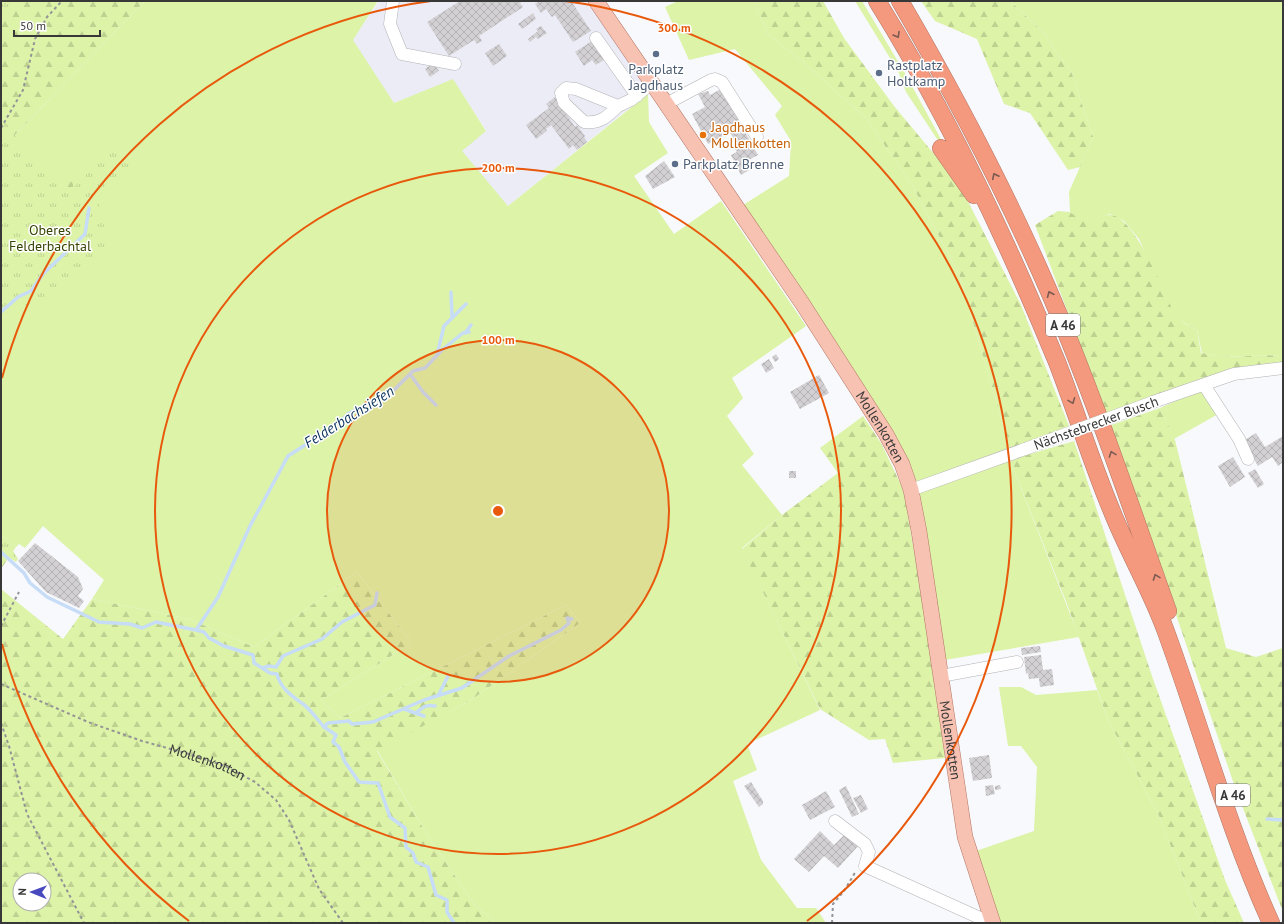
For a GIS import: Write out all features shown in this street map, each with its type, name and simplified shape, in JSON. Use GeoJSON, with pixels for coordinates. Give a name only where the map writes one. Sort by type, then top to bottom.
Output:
{"type":"FeatureCollection","features":[{"type":"Feature","properties":{"kind":"highway","name":"A 46"},"geometry":{"type":"LineString","coordinates":[[877,1],[932,95],[972,172],[1003,238],[1058,365],[1111,509],[1164,626],[1224,803],[1271,923]]}},
{"type":"Feature","properties":{"kind":"highway","name":"A 46"},"geometry":{"type":"LineString","coordinates":[[900,1],[948,83],[990,165],[1051,297],[1105,432],[1215,746],[1256,856],[1283,922]]}},
{"type":"Feature","properties":{"kind":"highway"},"geometry":{"type":"LineString","coordinates":[[941,148],[1003,238]]}},
{"type":"Feature","properties":{"kind":"main road","name":"Mollenkotten"},"geometry":{"type":"LineString","coordinates":[[596,1],[865,400],[902,464],[911,490],[965,837],[992,923]]}},
{"type":"Feature","properties":{"kind":"street"},"geometry":{"type":"LineString","coordinates":[[393,1],[390,24],[402,54],[455,64]]}},
{"type":"Feature","properties":{"kind":"street"},"geometry":{"type":"LineString","coordinates":[[596,38],[637,96]]}},
{"type":"Feature","properties":{"kind":"street"},"geometry":{"type":"LineString","coordinates":[[666,104],[710,80],[718,79],[722,82],[757,137]]}},
{"type":"Feature","properties":{"kind":"street"},"geometry":{"type":"LineString","coordinates":[[618,106],[637,96],[652,83]]}},
{"type":"Feature","properties":{"kind":"street","name":"Nächstebrecker Busch"},"geometry":{"type":"LineString","coordinates":[[911,490],[1234,374],[1283,368]]}},
{"type":"Feature","properties":{"kind":"street"},"geometry":{"type":"LineString","coordinates":[[1204,384],[1239,439],[1248,459]]}},
{"type":"Feature","properties":{"kind":"street"},"geometry":{"type":"LineString","coordinates":[[941,676],[1016,662]]}},
{"type":"Feature","properties":{"kind":"street"},"geometry":{"type":"LineString","coordinates":[[835,820],[865,844],[869,852],[865,866],[992,923]]}},
{"type":"Feature","properties":{"kind":"path"},"geometry":{"type":"LineString","coordinates":[[1,128],[23,90],[35,39],[47,17],[62,1]]}},
{"type":"Feature","properties":{"kind":"path"},"geometry":{"type":"LineString","coordinates":[[1,626],[19,592]]}},
{"type":"Feature","properties":{"kind":"path","name":"Mollenkotten"},"geometry":{"type":"LineString","coordinates":[[1,684],[95,725],[142,742],[188,754],[225,766],[255,782],[276,800],[289,820],[320,889],[343,923]]}},
{"type":"Feature","properties":{"kind":"path"},"geometry":{"type":"LineString","coordinates":[[1,723],[9,746],[27,814],[84,923]]}},
{"type":"Feature","properties":{"kind":"path"},"geometry":{"type":"LineString","coordinates":[[832,923],[833,904],[844,891],[858,869],[865,866]]}},
{"type":"Feature","properties":{"kind":"shaded area"},"geometry":{"type":"Polygon","coordinates":[[[379,1],[589,1],[652,90],[508,206],[461,151],[486,130],[453,80],[394,103],[352,40],[379,1]]]}},
{"type":"Feature","properties":{"kind":"green space"},"geometry":{"type":"Polygon","coordinates":[[[1,1],[145,1],[8,142],[39,177],[73,182],[74,207],[1,289],[1,1]]]}},
{"type":"Feature","properties":{"kind":"green space"},"geometry":{"type":"Polygon","coordinates":[[[1,1],[21,1],[1,22],[1,1]]]}},
{"type":"Feature","properties":{"kind":"green space"},"geometry":{"type":"Polygon","coordinates":[[[145,1],[378,1],[353,40],[394,103],[453,79],[486,131],[462,151],[508,206],[648,94],[649,122],[668,153],[634,176],[674,234],[721,201],[806,326],[732,378],[743,398],[727,416],[754,454],[742,465],[782,515],[742,548],[820,710],[747,744],[757,770],[733,781],[761,860],[797,908],[816,908],[826,923],[496,923],[474,904],[428,836],[377,750],[471,700],[580,623],[566,605],[340,718],[321,700],[412,643],[357,572],[254,647],[189,619],[92,599],[104,580],[43,526],[25,548],[19,544],[16,547],[1,535],[1,289],[39,177],[8,142],[145,1]]]}},
{"type":"Feature","properties":{"kind":"green space"},"geometry":{"type":"Polygon","coordinates":[[[678,1],[754,1],[768,34],[804,63],[865,117],[912,185],[959,274],[1010,449],[916,482],[743,205],[789,176],[791,141],[775,115],[782,106],[735,49],[689,60],[665,7],[678,1]]]}},
{"type":"Feature","properties":{"kind":"green space"},"geometry":{"type":"Polygon","coordinates":[[[754,1],[823,1],[844,38],[894,106],[959,184],[1021,305],[1069,426],[1010,449],[959,274],[912,185],[865,117],[804,63],[768,34],[754,1]]]}},
{"type":"Feature","properties":{"kind":"green space"},"geometry":{"type":"Polygon","coordinates":[[[855,1],[862,1],[906,75],[943,143],[937,139],[906,92],[898,71],[855,1]]]}},
{"type":"Feature","properties":{"kind":"green space"},"geometry":{"type":"Polygon","coordinates":[[[921,1],[1010,1],[1046,35],[1055,51],[1071,71],[1093,137],[1080,167],[1068,170],[1030,113],[1004,104],[977,39],[935,21],[921,1]]]}},
{"type":"Feature","properties":{"kind":"green space"},"geometry":{"type":"Polygon","coordinates":[[[1010,1],[1283,1],[1283,355],[1220,357],[1202,353],[1197,330],[1173,314],[1139,239],[1124,221],[1110,214],[1084,223],[1070,212],[1069,192],[1093,137],[1071,71],[1055,51],[1046,35],[1010,1]]]}},
{"type":"Feature","properties":{"kind":"green space","name":"Oberes Felderbachtal"},"geometry":{"type":"Polygon","coordinates":[[[1,104],[13,117],[6,125],[67,194],[111,149],[131,165],[109,188],[100,202],[99,214],[109,235],[101,251],[91,265],[63,286],[1,320],[1,104]]]}},
{"type":"Feature","properties":{"kind":"green space"},"geometry":{"type":"Polygon","coordinates":[[[1058,211],[1070,212],[1084,222],[1108,215],[1120,219],[1130,229],[1139,242],[1157,274],[1175,315],[1184,323],[1197,330],[1201,353],[1221,357],[1283,355],[1283,364],[1106,414],[1035,225],[1058,211]]]}},
{"type":"Feature","properties":{"kind":"green space"},"geometry":{"type":"Polygon","coordinates":[[[1204,388],[1220,413],[1174,439],[1160,408],[1204,388]]]}},
{"type":"Feature","properties":{"kind":"green space"},"geometry":{"type":"Polygon","coordinates":[[[1160,408],[1175,440],[1226,648],[1256,657],[1283,648],[1283,912],[1236,790],[1111,425],[1160,408]]]}},
{"type":"Feature","properties":{"kind":"green space"},"geometry":{"type":"Polygon","coordinates":[[[863,416],[881,443],[904,491],[932,659],[945,758],[893,763],[885,739],[869,740],[820,709],[742,549],[782,515],[838,473],[820,448],[863,416]]]}},
{"type":"Feature","properties":{"kind":"green space"},"geometry":{"type":"Polygon","coordinates":[[[1074,441],[1152,676],[1225,880],[1244,923],[1201,923],[1159,816],[1108,720],[1067,604],[1010,460],[1074,441]]]}},
{"type":"Feature","properties":{"kind":"green space"},"geometry":{"type":"Polygon","coordinates":[[[1010,460],[1079,637],[945,660],[917,492],[1010,460]]]}},
{"type":"Feature","properties":{"kind":"green space"},"geometry":{"type":"Polygon","coordinates":[[[1,535],[16,547],[1,569],[1,535]]]}},
{"type":"Feature","properties":{"kind":"green space"},"geometry":{"type":"Polygon","coordinates":[[[1,538],[8,543],[18,559],[16,562],[1,552],[1,538]]]}},
{"type":"Feature","properties":{"kind":"green space"},"geometry":{"type":"Polygon","coordinates":[[[357,572],[412,643],[321,700],[340,718],[566,605],[580,623],[471,700],[377,751],[428,836],[474,904],[496,923],[1,923],[1,589],[63,639],[92,599],[189,619],[254,647],[357,572]]]}},
{"type":"Feature","properties":{"kind":"green space"},"geometry":{"type":"Polygon","coordinates":[[[999,687],[1021,687],[1036,695],[1097,690],[1108,720],[1159,816],[1201,923],[999,923],[976,851],[1034,831],[1037,767],[1021,746],[1008,746],[999,687]]]}},
{"type":"Feature","properties":{"kind":"building"},"geometry":{"type":"Polygon","coordinates":[[[460,1],[523,1],[520,3],[523,7],[479,36],[482,41],[477,44],[474,40],[449,56],[427,22],[460,1]]]}},
{"type":"Feature","properties":{"kind":"building"},"geometry":{"type":"Polygon","coordinates":[[[539,1],[571,1],[591,31],[573,42],[555,15],[552,17],[546,9],[541,13],[535,4],[539,1]]]}},
{"type":"Feature","properties":{"kind":"building"},"geometry":{"type":"Polygon","coordinates":[[[533,13],[536,19],[522,29],[518,24],[533,13]]]}},
{"type":"Feature","properties":{"kind":"building"},"geometry":{"type":"Polygon","coordinates":[[[541,26],[547,33],[538,39],[536,37],[530,42],[528,39],[538,31],[536,29],[541,26]]]}},
{"type":"Feature","properties":{"kind":"building"},"geometry":{"type":"Polygon","coordinates":[[[595,39],[607,58],[596,65],[592,60],[584,66],[575,52],[595,39]]]}},
{"type":"Feature","properties":{"kind":"building"},"geometry":{"type":"Polygon","coordinates":[[[499,44],[507,56],[493,66],[485,53],[499,44]]]}},
{"type":"Feature","properties":{"kind":"building"},"geometry":{"type":"Polygon","coordinates":[[[433,63],[439,71],[430,77],[425,69],[433,63]]]}},
{"type":"Feature","properties":{"kind":"building"},"geometry":{"type":"Polygon","coordinates":[[[721,89],[758,155],[747,161],[751,169],[741,175],[731,155],[737,152],[734,147],[737,146],[730,132],[708,144],[692,114],[705,107],[698,94],[708,91],[710,95],[721,89]]]}},
{"type":"Feature","properties":{"kind":"building"},"geometry":{"type":"Polygon","coordinates":[[[555,97],[575,127],[577,125],[585,136],[584,137],[587,142],[577,150],[573,145],[569,149],[551,125],[546,129],[547,131],[536,139],[526,125],[549,108],[546,104],[555,97]]]}},
{"type":"Feature","properties":{"kind":"building"},"geometry":{"type":"Polygon","coordinates":[[[664,161],[675,177],[653,189],[645,176],[664,161]]]}},
{"type":"Feature","properties":{"kind":"building"},"geometry":{"type":"Polygon","coordinates":[[[776,354],[779,359],[775,362],[772,357],[776,354]]]}},
{"type":"Feature","properties":{"kind":"building"},"geometry":{"type":"Polygon","coordinates":[[[769,359],[774,368],[766,373],[761,364],[769,359]]]}},
{"type":"Feature","properties":{"kind":"building"},"geometry":{"type":"Polygon","coordinates":[[[819,375],[829,393],[800,409],[790,392],[819,375]]]}},
{"type":"Feature","properties":{"kind":"building"},"geometry":{"type":"Polygon","coordinates":[[[1256,433],[1265,447],[1283,436],[1283,462],[1278,466],[1272,457],[1258,466],[1243,441],[1256,433]]]}},
{"type":"Feature","properties":{"kind":"building"},"geometry":{"type":"Polygon","coordinates":[[[1233,457],[1245,477],[1230,487],[1218,466],[1233,457]]]}},
{"type":"Feature","properties":{"kind":"building"},"geometry":{"type":"Polygon","coordinates":[[[1255,469],[1264,484],[1258,488],[1248,473],[1255,469]]]}},
{"type":"Feature","properties":{"kind":"building"},"geometry":{"type":"Polygon","coordinates":[[[789,471],[796,471],[796,478],[789,478],[789,471]]]}},
{"type":"Feature","properties":{"kind":"building"},"geometry":{"type":"Polygon","coordinates":[[[35,543],[78,577],[83,589],[78,596],[84,601],[79,608],[46,592],[18,561],[35,543]]]}},
{"type":"Feature","properties":{"kind":"building"},"geometry":{"type":"Polygon","coordinates":[[[1040,646],[1041,652],[1022,655],[1021,648],[1040,646]]]}},
{"type":"Feature","properties":{"kind":"building"},"geometry":{"type":"Polygon","coordinates":[[[1041,655],[1043,670],[1052,669],[1054,685],[1040,687],[1039,678],[1029,679],[1028,673],[1026,674],[1024,657],[1041,655]]]}},
{"type":"Feature","properties":{"kind":"building"},"geometry":{"type":"Polygon","coordinates":[[[989,755],[992,778],[973,781],[969,758],[989,755]]]}},
{"type":"Feature","properties":{"kind":"building"},"geometry":{"type":"Polygon","coordinates":[[[751,782],[763,801],[763,804],[759,807],[744,786],[751,782]]]}},
{"type":"Feature","properties":{"kind":"building"},"geometry":{"type":"Polygon","coordinates":[[[993,785],[995,794],[986,796],[985,786],[993,785]]]}},
{"type":"Feature","properties":{"kind":"building"},"geometry":{"type":"Polygon","coordinates":[[[1000,785],[1001,789],[995,790],[995,786],[1000,785]]]}},
{"type":"Feature","properties":{"kind":"building"},"geometry":{"type":"Polygon","coordinates":[[[846,786],[859,814],[852,817],[839,790],[846,786]]]}},
{"type":"Feature","properties":{"kind":"building"},"geometry":{"type":"Polygon","coordinates":[[[826,791],[835,807],[810,820],[802,805],[826,791]]]}},
{"type":"Feature","properties":{"kind":"building"},"geometry":{"type":"Polygon","coordinates":[[[861,795],[868,809],[861,813],[853,798],[861,795]]]}},
{"type":"Feature","properties":{"kind":"building"},"geometry":{"type":"Polygon","coordinates":[[[820,831],[834,845],[846,833],[859,845],[838,868],[824,856],[809,872],[794,859],[820,831]]]}},
{"type":"Feature","properties":{"kind":"waterway"},"geometry":{"type":"LineString","coordinates":[[1,312],[18,297],[31,291],[43,274],[85,234],[89,208]]}},
{"type":"Feature","properties":{"kind":"waterway"},"geometry":{"type":"LineString","coordinates":[[451,292],[452,317]]}},
{"type":"Feature","properties":{"kind":"waterway"},"geometry":{"type":"LineString","coordinates":[[437,355],[444,326],[466,304]]}},
{"type":"Feature","properties":{"kind":"waterway","name":"Felderbachsiefen"},"geometry":{"type":"LineString","coordinates":[[466,332],[471,325]]}},
{"type":"Feature","properties":{"kind":"waterway","name":"Felderbachsiefen"},"geometry":{"type":"LineString","coordinates":[[196,630],[218,597],[250,526],[288,456],[335,426],[349,413],[391,393],[413,371],[425,368],[443,349],[463,333],[469,332]]}},
{"type":"Feature","properties":{"kind":"waterway"},"geometry":{"type":"LineString","coordinates":[[410,374],[423,392],[436,405]]}},
{"type":"Feature","properties":{"kind":"waterway","name":"Felderbachsiefen"},"geometry":{"type":"LineString","coordinates":[[1,552],[24,573],[30,583],[47,597],[99,622],[130,624],[142,628],[156,622],[204,632],[209,638],[224,646],[253,655],[254,663],[262,668],[269,666],[276,667],[283,656],[322,639],[342,622],[375,605],[377,593]]}},
{"type":"Feature","properties":{"kind":"waterway"},"geometry":{"type":"LineString","coordinates":[[262,668],[270,673],[277,674],[284,688],[309,709],[324,727],[328,723],[349,721],[352,724],[373,722],[424,700],[462,688],[509,656],[561,630],[569,623],[567,618],[572,619]]}},
{"type":"Feature","properties":{"kind":"waterway"},"geometry":{"type":"LineString","coordinates":[[438,696],[448,676]]}},
{"type":"Feature","properties":{"kind":"waterway"},"geometry":{"type":"LineString","coordinates":[[417,712],[425,706],[435,706]]}},
{"type":"Feature","properties":{"kind":"waterway"},"geometry":{"type":"LineString","coordinates":[[404,709],[424,716]]}},
{"type":"Feature","properties":{"kind":"waterway"},"geometry":{"type":"LineString","coordinates":[[324,727],[336,735],[333,742],[339,747],[345,762],[359,782],[378,783],[390,817],[405,828],[406,847],[413,853],[416,862],[428,867],[436,895],[447,900],[447,912],[454,923]]}},
{"type":"Feature","properties":{"kind":"waterway"},"geometry":{"type":"LineString","coordinates":[[1267,819],[1283,820]]}},
{"type":"Feature","properties":{"kind":"place","name":"Parkplatz Jagdhaus"},"geometry":{"type":"Point","coordinates":[656,54]}},
{"type":"Feature","properties":{"kind":"place","name":"Rastplatz Holtkamp"},"geometry":{"type":"Point","coordinates":[879,73]}},
{"type":"Feature","properties":{"kind":"place","name":"Jagdhaus Mollenkotten"},"geometry":{"type":"Point","coordinates":[703,135]}},
{"type":"Feature","properties":{"kind":"place","name":"Parkplatz Brenne"},"geometry":{"type":"Point","coordinates":[675,164]}}]}
